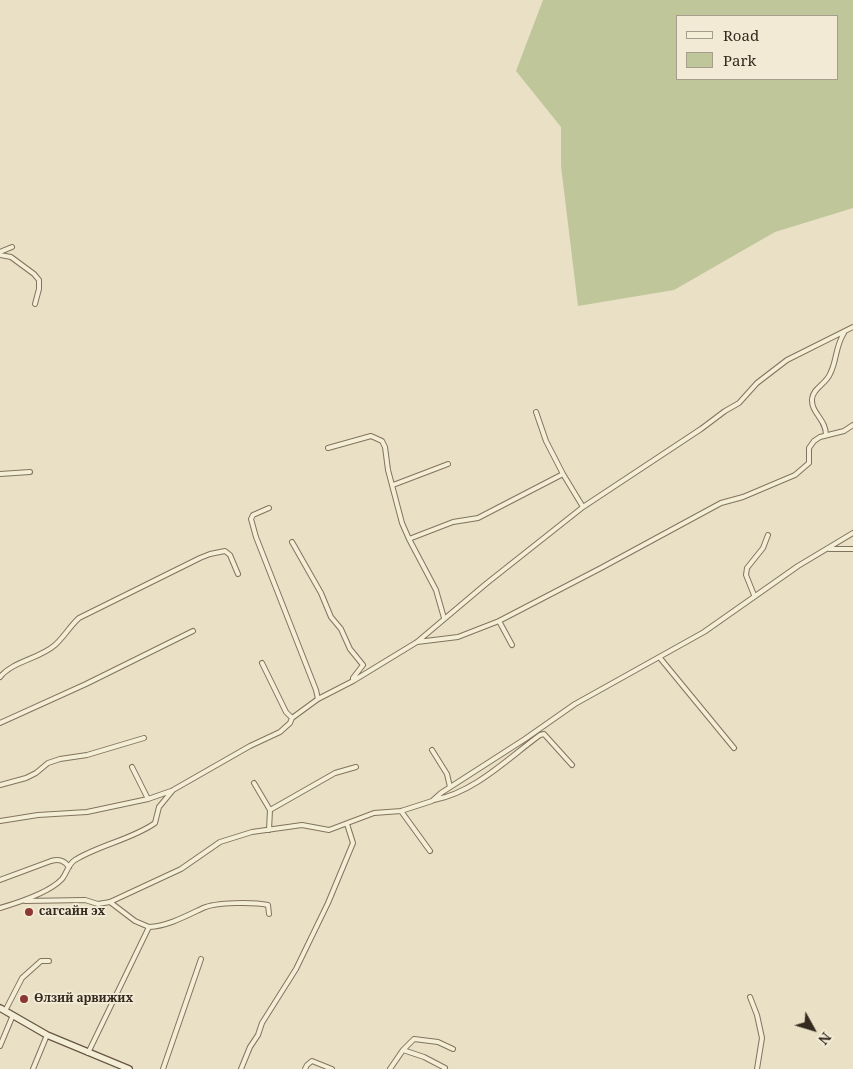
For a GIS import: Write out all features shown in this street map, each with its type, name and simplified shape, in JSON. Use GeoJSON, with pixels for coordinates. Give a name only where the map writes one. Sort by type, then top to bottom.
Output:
{"type":"FeatureCollection","features":[{"type":"Feature","properties":{"kind":"main road"},"geometry":{"type":"LineString","coordinates":[[2,1009],[47,1035],[129,1069]]}},
{"type":"Feature","properties":{"kind":"street"},"geometry":{"type":"LineString","coordinates":[[0,253],[12,247]]}},
{"type":"Feature","properties":{"kind":"street"},"geometry":{"type":"LineString","coordinates":[[0,253],[11,257],[39,280],[40,290],[35,304]]}},
{"type":"Feature","properties":{"kind":"street"},"geometry":{"type":"LineString","coordinates":[[0,821],[38,815],[87,812],[148,799],[173,790],[250,746],[280,732],[290,723],[292,718],[318,699],[353,682],[417,642],[444,618],[583,507],[739,403],[756,382],[787,360],[853,327]]}},
{"type":"Feature","properties":{"kind":"street"},"geometry":{"type":"LineString","coordinates":[[826,435],[826,427],[814,408],[812,399],[815,391],[828,379],[835,354],[845,331]]}},
{"type":"Feature","properties":{"kind":"street"},"geometry":{"type":"LineString","coordinates":[[536,412],[549,448],[583,507]]}},
{"type":"Feature","properties":{"kind":"street"},"geometry":{"type":"LineString","coordinates":[[417,642],[458,637],[499,621],[721,503],[743,497],[795,475],[809,463],[809,448],[814,441],[826,435],[844,431],[853,425]]}},
{"type":"Feature","properties":{"kind":"street"},"geometry":{"type":"LineString","coordinates":[[328,448],[371,436],[379,438],[385,447],[388,470],[402,523],[436,590],[444,618]]}},
{"type":"Feature","properties":{"kind":"street"},"geometry":{"type":"LineString","coordinates":[[393,485],[448,464]]}},
{"type":"Feature","properties":{"kind":"street"},"geometry":{"type":"LineString","coordinates":[[0,474],[30,472]]}},
{"type":"Feature","properties":{"kind":"street"},"geometry":{"type":"LineString","coordinates":[[409,539],[453,522],[478,518],[563,474]]}},
{"type":"Feature","properties":{"kind":"street"},"geometry":{"type":"LineString","coordinates":[[269,508],[253,515],[251,519],[256,537],[318,699]]}},
{"type":"Feature","properties":{"kind":"street"},"geometry":{"type":"LineString","coordinates":[[432,801],[450,787],[525,740],[576,704],[704,632],[754,596],[853,533]]}},
{"type":"Feature","properties":{"kind":"street"},"geometry":{"type":"LineString","coordinates":[[754,596],[746,574],[747,568],[763,548],[768,535]]}},
{"type":"Feature","properties":{"kind":"street"},"geometry":{"type":"LineString","coordinates":[[292,542],[321,593],[331,617],[341,630],[350,649],[363,665],[353,678],[353,682]]}},
{"type":"Feature","properties":{"kind":"street"},"geometry":{"type":"LineString","coordinates":[[827,548],[853,548]]}},
{"type":"Feature","properties":{"kind":"street"},"geometry":{"type":"LineString","coordinates":[[0,677],[4,672],[42,654],[55,645],[79,618],[205,556],[225,551],[230,555],[238,574]]}},
{"type":"Feature","properties":{"kind":"street"},"geometry":{"type":"LineString","coordinates":[[499,621],[512,645]]}},
{"type":"Feature","properties":{"kind":"street"},"geometry":{"type":"LineString","coordinates":[[0,723],[86,684],[193,631]]}},
{"type":"Feature","properties":{"kind":"street"},"geometry":{"type":"LineString","coordinates":[[660,658],[734,748]]}},
{"type":"Feature","properties":{"kind":"street"},"geometry":{"type":"LineString","coordinates":[[262,664],[286,712],[292,718]]}},
{"type":"Feature","properties":{"kind":"street"},"geometry":{"type":"LineString","coordinates":[[0,908],[25,901],[85,900],[98,904],[110,902],[180,869],[220,842],[252,832],[302,825],[329,830],[374,813],[401,811],[449,797],[469,788],[519,750],[544,734],[572,766]]}},
{"type":"Feature","properties":{"kind":"street"},"geometry":{"type":"LineString","coordinates":[[0,785],[26,778],[36,773],[48,763],[60,759],[87,755],[144,738]]}},
{"type":"Feature","properties":{"kind":"street"},"geometry":{"type":"LineString","coordinates":[[519,750],[525,740]]}},
{"type":"Feature","properties":{"kind":"street"},"geometry":{"type":"LineString","coordinates":[[432,750],[447,774],[450,787]]}},
{"type":"Feature","properties":{"kind":"street"},"geometry":{"type":"LineString","coordinates":[[132,767],[148,799]]}},
{"type":"Feature","properties":{"kind":"street"},"geometry":{"type":"LineString","coordinates":[[270,810],[335,773],[356,767]]}},
{"type":"Feature","properties":{"kind":"street"},"geometry":{"type":"LineString","coordinates":[[254,783],[270,810],[269,830]]}},
{"type":"Feature","properties":{"kind":"street"},"geometry":{"type":"LineString","coordinates":[[25,901],[62,879],[73,861],[145,830],[155,822],[159,807],[173,790]]}},
{"type":"Feature","properties":{"kind":"street"},"geometry":{"type":"LineString","coordinates":[[401,811],[430,851]]}},
{"type":"Feature","properties":{"kind":"street"},"geometry":{"type":"LineString","coordinates":[[241,1069],[262,1023],[296,970],[328,903],[353,843],[347,824]]}},
{"type":"Feature","properties":{"kind":"street"},"geometry":{"type":"LineString","coordinates":[[0,880],[51,861],[59,860],[66,862],[69,867]]}},
{"type":"Feature","properties":{"kind":"street"},"geometry":{"type":"LineString","coordinates":[[110,902],[135,921],[149,927],[159,926],[196,913],[204,908],[234,903],[268,905],[269,914]]}},
{"type":"Feature","properties":{"kind":"street"},"geometry":{"type":"LineString","coordinates":[[88,1053],[149,927]]}},
{"type":"Feature","properties":{"kind":"street"},"geometry":{"type":"LineString","coordinates":[[164,1069],[201,959]]}},
{"type":"Feature","properties":{"kind":"street"},"geometry":{"type":"LineString","coordinates":[[2,1009],[22,978],[41,961],[49,961]]}},
{"type":"Feature","properties":{"kind":"street"},"geometry":{"type":"LineString","coordinates":[[750,997],[762,1038],[757,1069]]}},
{"type":"Feature","properties":{"kind":"street"},"geometry":{"type":"LineString","coordinates":[[0,1046],[13,1015]]}},
{"type":"Feature","properties":{"kind":"street"},"geometry":{"type":"LineString","coordinates":[[33,1069],[47,1035]]}},
{"type":"Feature","properties":{"kind":"street"},"geometry":{"type":"LineString","coordinates":[[390,1069],[402,1050],[414,1039],[419,1038],[438,1042],[453,1049]]}},
{"type":"Feature","properties":{"kind":"street"},"geometry":{"type":"LineString","coordinates":[[402,1050],[424,1057],[445,1068]]}},
{"type":"Feature","properties":{"kind":"street"},"geometry":{"type":"LineString","coordinates":[[305,1069],[306,1065],[312,1061],[332,1069]]}},
{"type":"Feature","properties":{"kind":"green space"},"geometry":{"type":"Polygon","coordinates":[[[543,0],[853,0],[853,208],[775,232],[674,290],[578,306],[561,166],[561,127],[516,71],[543,0]]]}},
{"type":"Feature","properties":{"kind":"place","name":"сагсайн эх"},"geometry":{"type":"Point","coordinates":[29,912]}},
{"type":"Feature","properties":{"kind":"place","name":"Өлзий арвижих"},"geometry":{"type":"Point","coordinates":[24,999]}}]}
